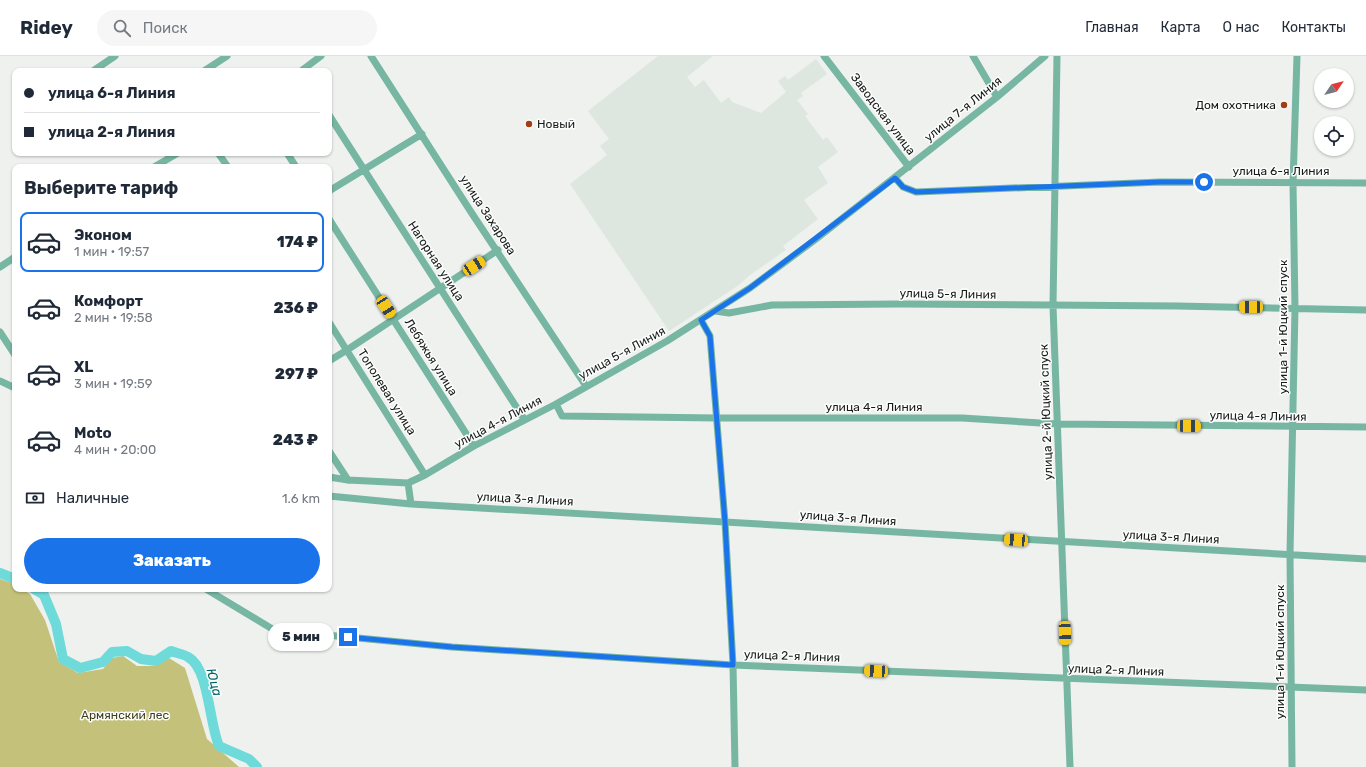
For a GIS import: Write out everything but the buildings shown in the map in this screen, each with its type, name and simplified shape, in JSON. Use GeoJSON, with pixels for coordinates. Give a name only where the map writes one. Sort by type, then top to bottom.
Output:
{"type":"FeatureCollection","features":[{"type":"Feature","properties":{"kind":"street"},"geometry":{"type":"LineString","coordinates":[[97,68],[115,56]]}},
{"type":"Feature","properties":{"kind":"street"},"geometry":{"type":"LineString","coordinates":[[209,68],[227,56]]}},
{"type":"Feature","properties":{"kind":"street"},"geometry":{"type":"LineString","coordinates":[[305,68],[321,56]]}},
{"type":"Feature","properties":{"kind":"street","name":"улица Захарова"},"geometry":{"type":"LineString","coordinates":[[371,56],[471,212],[498,250],[586,386]]}},
{"type":"Feature","properties":{"kind":"street","name":"Заводская улица"},"geometry":{"type":"LineString","coordinates":[[824,56],[909,167]]}},
{"type":"Feature","properties":{"kind":"street"},"geometry":{"type":"LineString","coordinates":[[973,56],[989,86],[997,97]]}},
{"type":"Feature","properties":{"kind":"street","name":"улица 7-я Линия"},"geometry":{"type":"LineString","coordinates":[[895,178],[997,97],[1045,56]]}},
{"type":"Feature","properties":{"kind":"street","name":"улица 2-й Юцкий спуск"},"geometry":{"type":"LineString","coordinates":[[1057,56],[1054,306],[1070,767]]}},
{"type":"Feature","properties":{"kind":"street","name":"улица 1-й Юцкий спуск"},"geometry":{"type":"LineString","coordinates":[[1292,767],[1290,554],[1294,427],[1295,308],[1293,182],[1297,56]]}},
{"type":"Feature","properties":{"kind":"street","name":"Нагорная улица"},"geometry":{"type":"LineString","coordinates":[[332,120],[524,419]]}},
{"type":"Feature","properties":{"kind":"street"},"geometry":{"type":"LineString","coordinates":[[332,188],[422,134]]}},
{"type":"Feature","properties":{"kind":"street"},"geometry":{"type":"LineString","coordinates":[[159,164],[173,156]]}},
{"type":"Feature","properties":{"kind":"street"},"geometry":{"type":"LineString","coordinates":[[715,311],[750,288],[895,178]]}},
{"type":"Feature","properties":{"kind":"street","name":"улица 6-я Линия"},"geometry":{"type":"LineString","coordinates":[[895,178],[903,187],[916,192],[1160,182],[1366,183]]}},
{"type":"Feature","properties":{"kind":"street","name":"Лебяжья улица"},"geometry":{"type":"LineString","coordinates":[[332,224],[474,446]]}},
{"type":"Feature","properties":{"kind":"street"},"geometry":{"type":"LineString","coordinates":[[332,359],[394,320],[498,250]]}},
{"type":"Feature","properties":{"kind":"street"},"geometry":{"type":"LineString","coordinates":[[0,267],[12,260]]}},
{"type":"Feature","properties":{"kind":"street","name":"улица 5-я Линия"},"geometry":{"type":"LineString","coordinates":[[556,404],[667,341],[715,311],[729,313],[772,305],[901,304],[1366,310]]}},
{"type":"Feature","properties":{"kind":"street"},"geometry":{"type":"LineString","coordinates":[[701,320],[710,336],[725,522],[733,665],[735,767]]}},
{"type":"Feature","properties":{"kind":"street","name":"Тополевая улица"},"geometry":{"type":"LineString","coordinates":[[332,327],[425,475]]}},
{"type":"Feature","properties":{"kind":"street"},"geometry":{"type":"LineString","coordinates":[[0,332],[12,351]]}},
{"type":"Feature","properties":{"kind":"street"},"geometry":{"type":"LineString","coordinates":[[0,381],[12,387]]}},
{"type":"Feature","properties":{"kind":"street","name":"улица 4-я Линия"},"geometry":{"type":"LineString","coordinates":[[408,483],[425,475],[524,419],[556,404],[562,416],[717,418],[962,418],[1057,424],[1366,427]]}},
{"type":"Feature","properties":{"kind":"street"},"geometry":{"type":"LineString","coordinates":[[332,455],[348,480]]}},
{"type":"Feature","properties":{"kind":"street"},"geometry":{"type":"LineString","coordinates":[[332,477],[348,480],[408,483],[411,504]]}},
{"type":"Feature","properties":{"kind":"street","name":"улица 3-я Линия"},"geometry":{"type":"LineString","coordinates":[[332,496],[411,504],[1366,559]]}},
{"type":"Feature","properties":{"kind":"street","name":"улица 2-я Линия"},"geometry":{"type":"LineString","coordinates":[[211,592],[274,630],[452,647],[733,665],[1366,690]]}},
{"type":"Feature","properties":{"kind":"shaded area"},"geometry":{"type":"Polygon","coordinates":[[[658,56],[713,56],[687,77],[695,87],[704,80],[721,103],[729,97],[732,102],[761,113],[786,92],[778,81],[785,76],[788,80],[816,59],[827,74],[801,93],[803,96],[797,100],[808,114],[805,116],[823,140],[827,137],[838,152],[818,167],[828,183],[804,200],[818,219],[783,246],[786,250],[750,275],[739,285],[669,331],[570,184],[607,155],[600,146],[609,139],[588,111],[658,56]]]}},
{"type":"Feature","properties":{"kind":"green space","name":"Армянский лес"},"geometry":{"type":"Polygon","coordinates":[[[0,579],[12,583],[12,592],[27,592],[30,594],[45,620],[59,662],[78,673],[103,669],[112,658],[123,656],[137,666],[156,666],[169,658],[185,668],[207,739],[239,767],[0,767],[0,579]]]}},
{"type":"Feature","properties":{"kind":"waterway","name":"Юца"},"geometry":{"type":"LineString","coordinates":[[0,573],[12,578]]}},
{"type":"Feature","properties":{"kind":"waterway","name":"Юца"},"geometry":{"type":"LineString","coordinates":[[39,592],[44,595],[56,624],[63,659],[80,668],[103,662],[112,652],[127,651],[141,659],[156,661],[171,651],[188,657],[195,663],[200,672],[208,697],[219,746],[249,759],[257,767]]}},
{"type":"Feature","properties":{"kind":"place","name":"Дом охотника"},"geometry":{"type":"Point","coordinates":[1284,105]}},
{"type":"Feature","properties":{"kind":"place","name":"Новый"},"geometry":{"type":"Point","coordinates":[529,124]}},
{"type":"Feature","properties":{"kind":"route"},"geometry":{"type":"LineString","coordinates":[[348,637],[452,647],[733,665],[725,522],[710,336],[701,320],[750,288],[895,178],[903,187],[916,192],[1160,182],[1204,182]]}}]}
